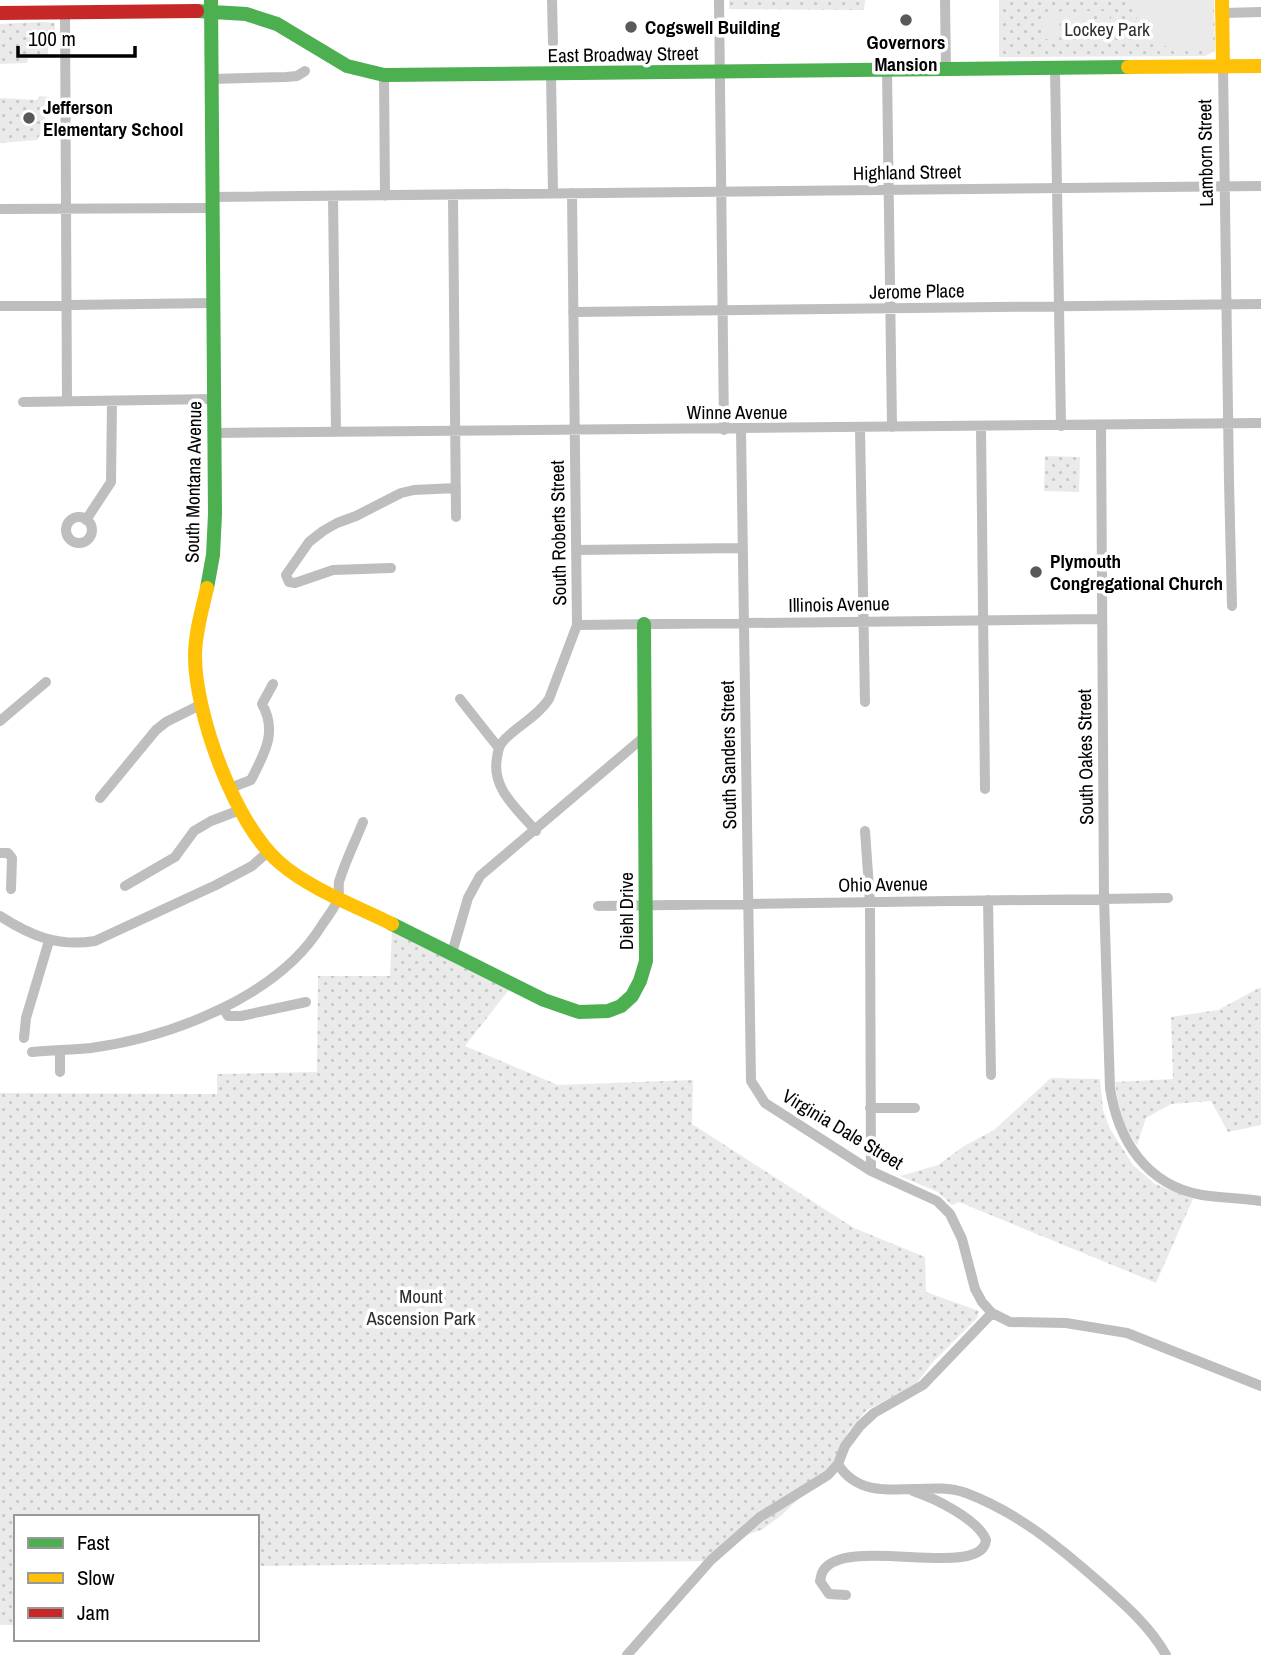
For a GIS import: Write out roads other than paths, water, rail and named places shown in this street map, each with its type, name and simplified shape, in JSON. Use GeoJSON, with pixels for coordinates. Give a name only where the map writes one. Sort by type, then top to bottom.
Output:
{"type":"FeatureCollection","features":[{"type":"Feature","properties":{"kind":"street"},"geometry":{"type":"LineString","coordinates":[[552,0],[553,43]]}},
{"type":"Feature","properties":{"kind":"street"},"geometry":{"type":"LineString","coordinates":[[719,0],[724,430]]}},
{"type":"Feature","properties":{"kind":"street"},"geometry":{"type":"LineString","coordinates":[[945,0],[946,70]]}},
{"type":"Feature","properties":{"kind":"street","name":"East Broadway Street"},"geometry":{"type":"LineString","coordinates":[[0,13],[211,5],[268,20],[290,30],[331,59],[384,75],[1261,66]]}},
{"type":"Feature","properties":{"kind":"street","name":"South Montana Avenue"},"geometry":{"type":"LineString","coordinates":[[211,5],[214,552],[198,626],[195,671],[202,704],[230,788],[250,830],[268,852],[299,877],[339,897]]}},
{"type":"Feature","properties":{"kind":"street"},"geometry":{"type":"LineString","coordinates":[[1222,6],[1261,12]]}},
{"type":"Feature","properties":{"kind":"street","name":"Lamborn Street"},"geometry":{"type":"LineString","coordinates":[[1222,6],[1232,606]]}},
{"type":"Feature","properties":{"kind":"street"},"geometry":{"type":"LineString","coordinates":[[67,401],[66,209],[73,9]]}},
{"type":"Feature","properties":{"kind":"street"},"geometry":{"type":"LineString","coordinates":[[1055,69],[1061,426]]}},
{"type":"Feature","properties":{"kind":"street"},"geometry":{"type":"LineString","coordinates":[[212,79],[286,77],[297,76],[305,71]]}},
{"type":"Feature","properties":{"kind":"street"},"geometry":{"type":"LineString","coordinates":[[887,71],[892,427]]}},
{"type":"Feature","properties":{"kind":"street"},"geometry":{"type":"LineString","coordinates":[[384,75],[385,196]]}},
{"type":"Feature","properties":{"kind":"street"},"geometry":{"type":"LineString","coordinates":[[551,75],[553,194]]}},
{"type":"Feature","properties":{"kind":"street","name":"Highland Street"},"geometry":{"type":"LineString","coordinates":[[453,196],[1261,186]]}},
{"type":"Feature","properties":{"kind":"street","name":"South Roberts Street"},"geometry":{"type":"LineString","coordinates":[[498,747],[504,739],[543,708],[577,625],[572,193]]}},
{"type":"Feature","properties":{"kind":"street"},"geometry":{"type":"LineString","coordinates":[[0,209],[66,209],[334,197],[453,196],[456,517]]}},
{"type":"Feature","properties":{"kind":"street"},"geometry":{"type":"LineString","coordinates":[[334,197],[336,432]]}},
{"type":"Feature","properties":{"kind":"street"},"geometry":{"type":"LineString","coordinates":[[0,306],[213,303]]}},
{"type":"Feature","properties":{"kind":"street","name":"Jerome Place"},"geometry":{"type":"LineString","coordinates":[[573,312],[1261,304]]}},
{"type":"Feature","properties":{"kind":"street"},"geometry":{"type":"LineString","coordinates":[[23,402],[214,399]]}},
{"type":"Feature","properties":{"kind":"street"},"geometry":{"type":"LineString","coordinates":[[86,520],[111,482],[112,402]]}},
{"type":"Feature","properties":{"kind":"street","name":"Winne Avenue"},"geometry":{"type":"LineString","coordinates":[[214,433],[860,429],[1261,423]]}},
{"type":"Feature","properties":{"kind":"street","name":"South Oakes Street"},"geometry":{"type":"LineString","coordinates":[[1101,426],[1104,898],[1110,1088],[1114,1114],[1130,1150],[1149,1169],[1175,1186],[1199,1195],[1261,1201]]}},
{"type":"Feature","properties":{"kind":"street"},"geometry":{"type":"LineString","coordinates":[[982,427],[985,789]]}},
{"type":"Feature","properties":{"kind":"street"},"geometry":{"type":"LineString","coordinates":[[860,429],[865,702]]}},
{"type":"Feature","properties":{"kind":"street","name":"South Sanders Street"},"geometry":{"type":"LineString","coordinates":[[741,430],[751,1081]]}},
{"type":"Feature","properties":{"kind":"street"},"geometry":{"type":"LineString","coordinates":[[391,568],[333,570],[295,583],[289,582],[286,575],[309,542],[337,523],[401,493],[456,488]]}},
{"type":"Feature","properties":{"kind":"street"},"geometry":{"type":"LineString","coordinates":[[576,550],[743,548]]}},
{"type":"Feature","properties":{"kind":"street","name":"Illinois Avenue"},"geometry":{"type":"LineString","coordinates":[[577,625],[1101,618]]}},
{"type":"Feature","properties":{"kind":"street","name":"Diehl Drive"},"geometry":{"type":"LineString","coordinates":[[339,897],[564,1009],[582,1014],[601,1013],[625,1003],[638,986],[646,961],[644,624]]}},
{"type":"Feature","properties":{"kind":"street"},"geometry":{"type":"LineString","coordinates":[[0,721],[46,682]]}},
{"type":"Feature","properties":{"kind":"street"},"geometry":{"type":"LineString","coordinates":[[230,788],[251,780],[265,752],[269,737],[269,716],[262,704],[273,684]]}},
{"type":"Feature","properties":{"kind":"street"},"geometry":{"type":"LineString","coordinates":[[460,699],[498,747],[495,770],[498,784],[536,831]]}},
{"type":"Feature","properties":{"kind":"street"},"geometry":{"type":"LineString","coordinates":[[100,798],[156,730],[202,704]]}},
{"type":"Feature","properties":{"kind":"street"},"geometry":{"type":"LineString","coordinates":[[452,953],[472,887],[480,876],[644,737]]}},
{"type":"Feature","properties":{"kind":"street"},"geometry":{"type":"LineString","coordinates":[[125,886],[175,857],[194,831],[240,810]]}},
{"type":"Feature","properties":{"kind":"street"},"geometry":{"type":"LineString","coordinates":[[32,1052],[89,1048],[124,1042],[223,1007],[268,982],[295,959],[315,936],[339,897],[338,884],[363,822]]}},
{"type":"Feature","properties":{"kind":"street"},"geometry":{"type":"LineString","coordinates":[[865,831],[870,902],[871,1171]]}},
{"type":"Feature","properties":{"kind":"street"},"geometry":{"type":"LineString","coordinates":[[2,917],[31,934],[50,941],[76,944],[95,941],[252,866],[268,852]]}},
{"type":"Feature","properties":{"kind":"street"},"geometry":{"type":"LineString","coordinates":[[0,853],[8,853],[12,858],[11,889]]}},
{"type":"Feature","properties":{"kind":"street","name":"Ohio Avenue"},"geometry":{"type":"LineString","coordinates":[[598,906],[1168,898]]}},
{"type":"Feature","properties":{"kind":"street"},"geometry":{"type":"LineString","coordinates":[[988,900],[991,1075]]}},
{"type":"Feature","properties":{"kind":"street"},"geometry":{"type":"LineString","coordinates":[[24,1038],[26,1018],[50,941]]}},
{"type":"Feature","properties":{"kind":"street"},"geometry":{"type":"LineString","coordinates":[[223,1007],[228,1016],[240,1016],[306,1002]]}},
{"type":"Feature","properties":{"kind":"street"},"geometry":{"type":"LineString","coordinates":[[60,1050],[60,1072]]}},
{"type":"Feature","properties":{"kind":"street","name":"Virginia Dale Street"},"geometry":{"type":"LineString","coordinates":[[751,1081],[765,1103],[871,1171],[937,1201],[950,1214],[962,1239],[975,1289],[992,1313]]}},
{"type":"Feature","properties":{"kind":"street"},"geometry":{"type":"LineString","coordinates":[[870,1108],[915,1108]]}},
{"type":"Feature","properties":{"kind":"street"},"geometry":{"type":"LineString","coordinates":[[628,1655],[711,1560],[749,1525],[816,1484],[838,1464],[845,1446],[860,1426],[874,1413],[923,1385],[992,1313],[1010,1322],[1066,1323],[1126,1333],[1261,1386]]}},
{"type":"Feature","properties":{"kind":"street"},"geometry":{"type":"LineString","coordinates":[[838,1464],[846,1476],[862,1485],[892,1490],[951,1488],[984,1501],[1019,1520],[1055,1544],[1122,1601],[1158,1640],[1166,1655]]}},
{"type":"Feature","properties":{"kind":"street"},"geometry":{"type":"LineString","coordinates":[[846,1595],[829,1594],[820,1581],[823,1570],[832,1563],[878,1555],[959,1558],[978,1554],[984,1549],[986,1540],[979,1530],[933,1498],[909,1489]]}},
{"type":"Feature","properties":{"kind":"place","name":"Governors Mansion"},"geometry":{"type":"Point","coordinates":[906,20]}},
{"type":"Feature","properties":{"kind":"place","name":"Cogswell Building"},"geometry":{"type":"Point","coordinates":[631,27]}},
{"type":"Feature","properties":{"kind":"place","name":"Jefferson Elementary School"},"geometry":{"type":"Point","coordinates":[29,118]}},
{"type":"Feature","properties":{"kind":"place","name":"Plymouth Congregational Church"},"geometry":{"type":"Point","coordinates":[1036,572]}},
{"type":"Feature","properties":{"kind":"park label","name":"Lockey Park"},"geometry":{"type":"Point","coordinates":[1107,29]}},
{"type":"Feature","properties":{"kind":"park label","name":"Mount Ascension Park"},"geometry":{"type":"Point","coordinates":[421,1307]}}]}
